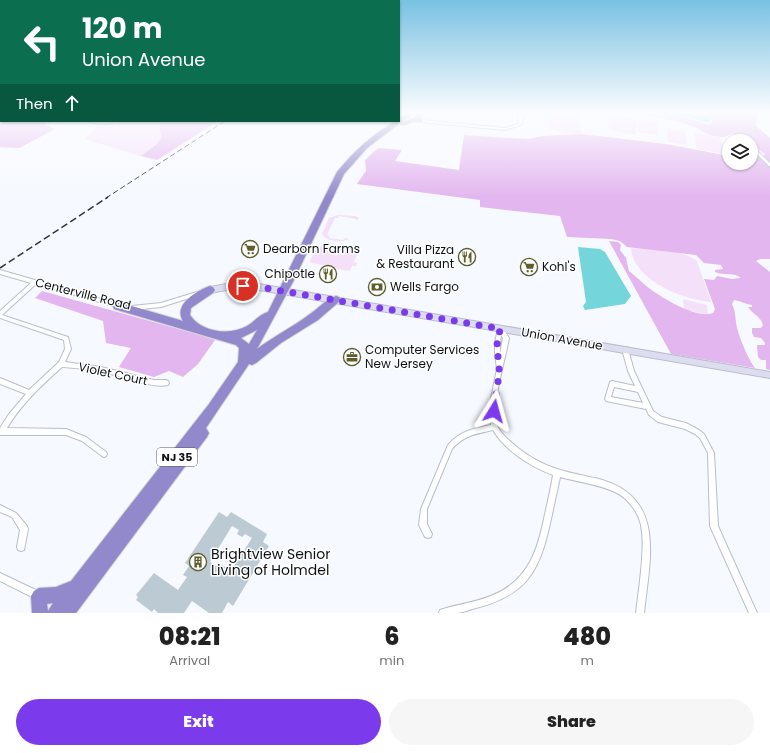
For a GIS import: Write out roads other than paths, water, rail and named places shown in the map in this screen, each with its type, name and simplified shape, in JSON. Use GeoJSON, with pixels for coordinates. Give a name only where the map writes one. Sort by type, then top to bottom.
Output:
{"type":"FeatureCollection","features":[{"type":"Feature","properties":{"kind":"highway","name":"NJ 35"},"geometry":{"type":"LineString","coordinates":[[55,613],[198,429],[274,324],[340,174],[359,150],[371,141]]}},
{"type":"Feature","properties":{"kind":"highway","name":"NJ 35"},"geometry":{"type":"LineString","coordinates":[[66,613],[224,405],[274,310],[287,292],[342,183],[351,168],[363,153],[376,141]]}},
{"type":"Feature","properties":{"kind":"highway"},"geometry":{"type":"LineString","coordinates":[[201,331],[188,322],[184,313],[191,301],[210,290]]}},
{"type":"Feature","properties":{"kind":"highway"},"geometry":{"type":"LineString","coordinates":[[322,309],[325,302],[323,298]]}},
{"type":"Feature","properties":{"kind":"highway"},"geometry":{"type":"LineString","coordinates":[[247,363],[277,340],[314,317],[322,309],[336,300]]}},
{"type":"Feature","properties":{"kind":"highway"},"geometry":{"type":"LineString","coordinates":[[118,306],[234,340],[246,349],[247,363]]}},
{"type":"Feature","properties":{"kind":"highway"},"geometry":{"type":"LineString","coordinates":[[214,334],[231,335],[246,332],[256,327],[274,310]]}},
{"type":"Feature","properties":{"kind":"highway"},"geometry":{"type":"LineString","coordinates":[[40,613],[39,596],[50,597],[61,594],[77,585]]}},
{"type":"Feature","properties":{"kind":"street"},"geometry":{"type":"LineString","coordinates":[[758,153],[770,165]]}},
{"type":"Feature","properties":{"kind":"street","name":"Centerville Road"},"geometry":{"type":"LineString","coordinates":[[0,272],[118,306],[130,308],[161,305],[210,290],[243,286],[287,292]]}},
{"type":"Feature","properties":{"kind":"street"},"geometry":{"type":"LineString","coordinates":[[1,432],[11,416],[30,393],[61,364],[68,349],[66,340],[0,315],[35,282]]}},
{"type":"Feature","properties":{"kind":"street","name":"Union Avenue"},"geometry":{"type":"LineString","coordinates":[[287,292],[770,375]]}},
{"type":"Feature","properties":{"kind":"street"},"geometry":{"type":"LineString","coordinates":[[501,329],[506,338],[504,354],[499,371],[494,411],[494,427],[515,450],[538,465],[557,473],[603,482],[612,486],[628,497],[640,512],[644,523],[646,537],[640,613]]}},
{"type":"Feature","properties":{"kind":"street"},"geometry":{"type":"LineString","coordinates":[[625,349],[631,371],[651,412],[660,420],[692,428],[702,436],[707,445],[712,457],[714,526],[753,613]]}},
{"type":"Feature","properties":{"kind":"street","name":"Violet Court"},"geometry":{"type":"LineString","coordinates":[[61,364],[101,370],[154,383],[166,383]]}},
{"type":"Feature","properties":{"kind":"street"},"geometry":{"type":"LineString","coordinates":[[0,381],[30,393]]}},
{"type":"Feature","properties":{"kind":"street"},"geometry":{"type":"LineString","coordinates":[[640,390],[612,384],[608,399],[648,407]]}},
{"type":"Feature","properties":{"kind":"street"},"geometry":{"type":"LineString","coordinates":[[428,534],[423,525],[424,509],[450,447],[454,441],[466,433],[494,427]]}},
{"type":"Feature","properties":{"kind":"street"},"geometry":{"type":"LineString","coordinates":[[1,432],[66,432],[84,439],[104,454]]}},
{"type":"Feature","properties":{"kind":"street"},"geometry":{"type":"LineString","coordinates":[[443,613],[497,598],[512,589],[526,576],[535,562],[542,546],[557,473]]}},
{"type":"Feature","properties":{"kind":"street"},"geometry":{"type":"LineString","coordinates":[[0,508],[14,514],[24,529],[21,547]]}},
{"type":"Feature","properties":{"kind":"street"},"geometry":{"type":"LineString","coordinates":[[0,577],[39,596]]}},
{"type":"Feature","properties":{"kind":"water"},"geometry":{"type":"Polygon","coordinates":[[[578,247],[600,249],[605,252],[631,296],[625,304],[585,310],[583,306],[586,302],[578,247]]]}},
{"type":"Feature","properties":{"kind":"railway"},"geometry":{"type":"LineString","coordinates":[[106,198],[195,141]]}},
{"type":"Feature","properties":{"kind":"railway"},"geometry":{"type":"LineString","coordinates":[[0,268],[108,197]]}},
{"type":"Feature","properties":{"kind":"place","name":"Dearborn Farms"},"geometry":{"type":"Point","coordinates":[250,249]}},
{"type":"Feature","properties":{"kind":"place","name":"Villa Pizza & Restaurant"},"geometry":{"type":"Point","coordinates":[467,257]}},
{"type":"Feature","properties":{"kind":"place","name":"Kohl's"},"geometry":{"type":"Point","coordinates":[529,267]}},
{"type":"Feature","properties":{"kind":"place","name":"Chipotle"},"geometry":{"type":"Point","coordinates":[328,274]}},
{"type":"Feature","properties":{"kind":"place","name":"Wells Fargo"},"geometry":{"type":"Point","coordinates":[377,287]}},
{"type":"Feature","properties":{"kind":"place","name":"Computer Services New Jersey"},"geometry":{"type":"Point","coordinates":[352,357]}},
{"type":"Feature","properties":{"kind":"place","name":"Brightview Senior Living of Holmdel"},"geometry":{"type":"Point","coordinates":[198,562]}}]}
